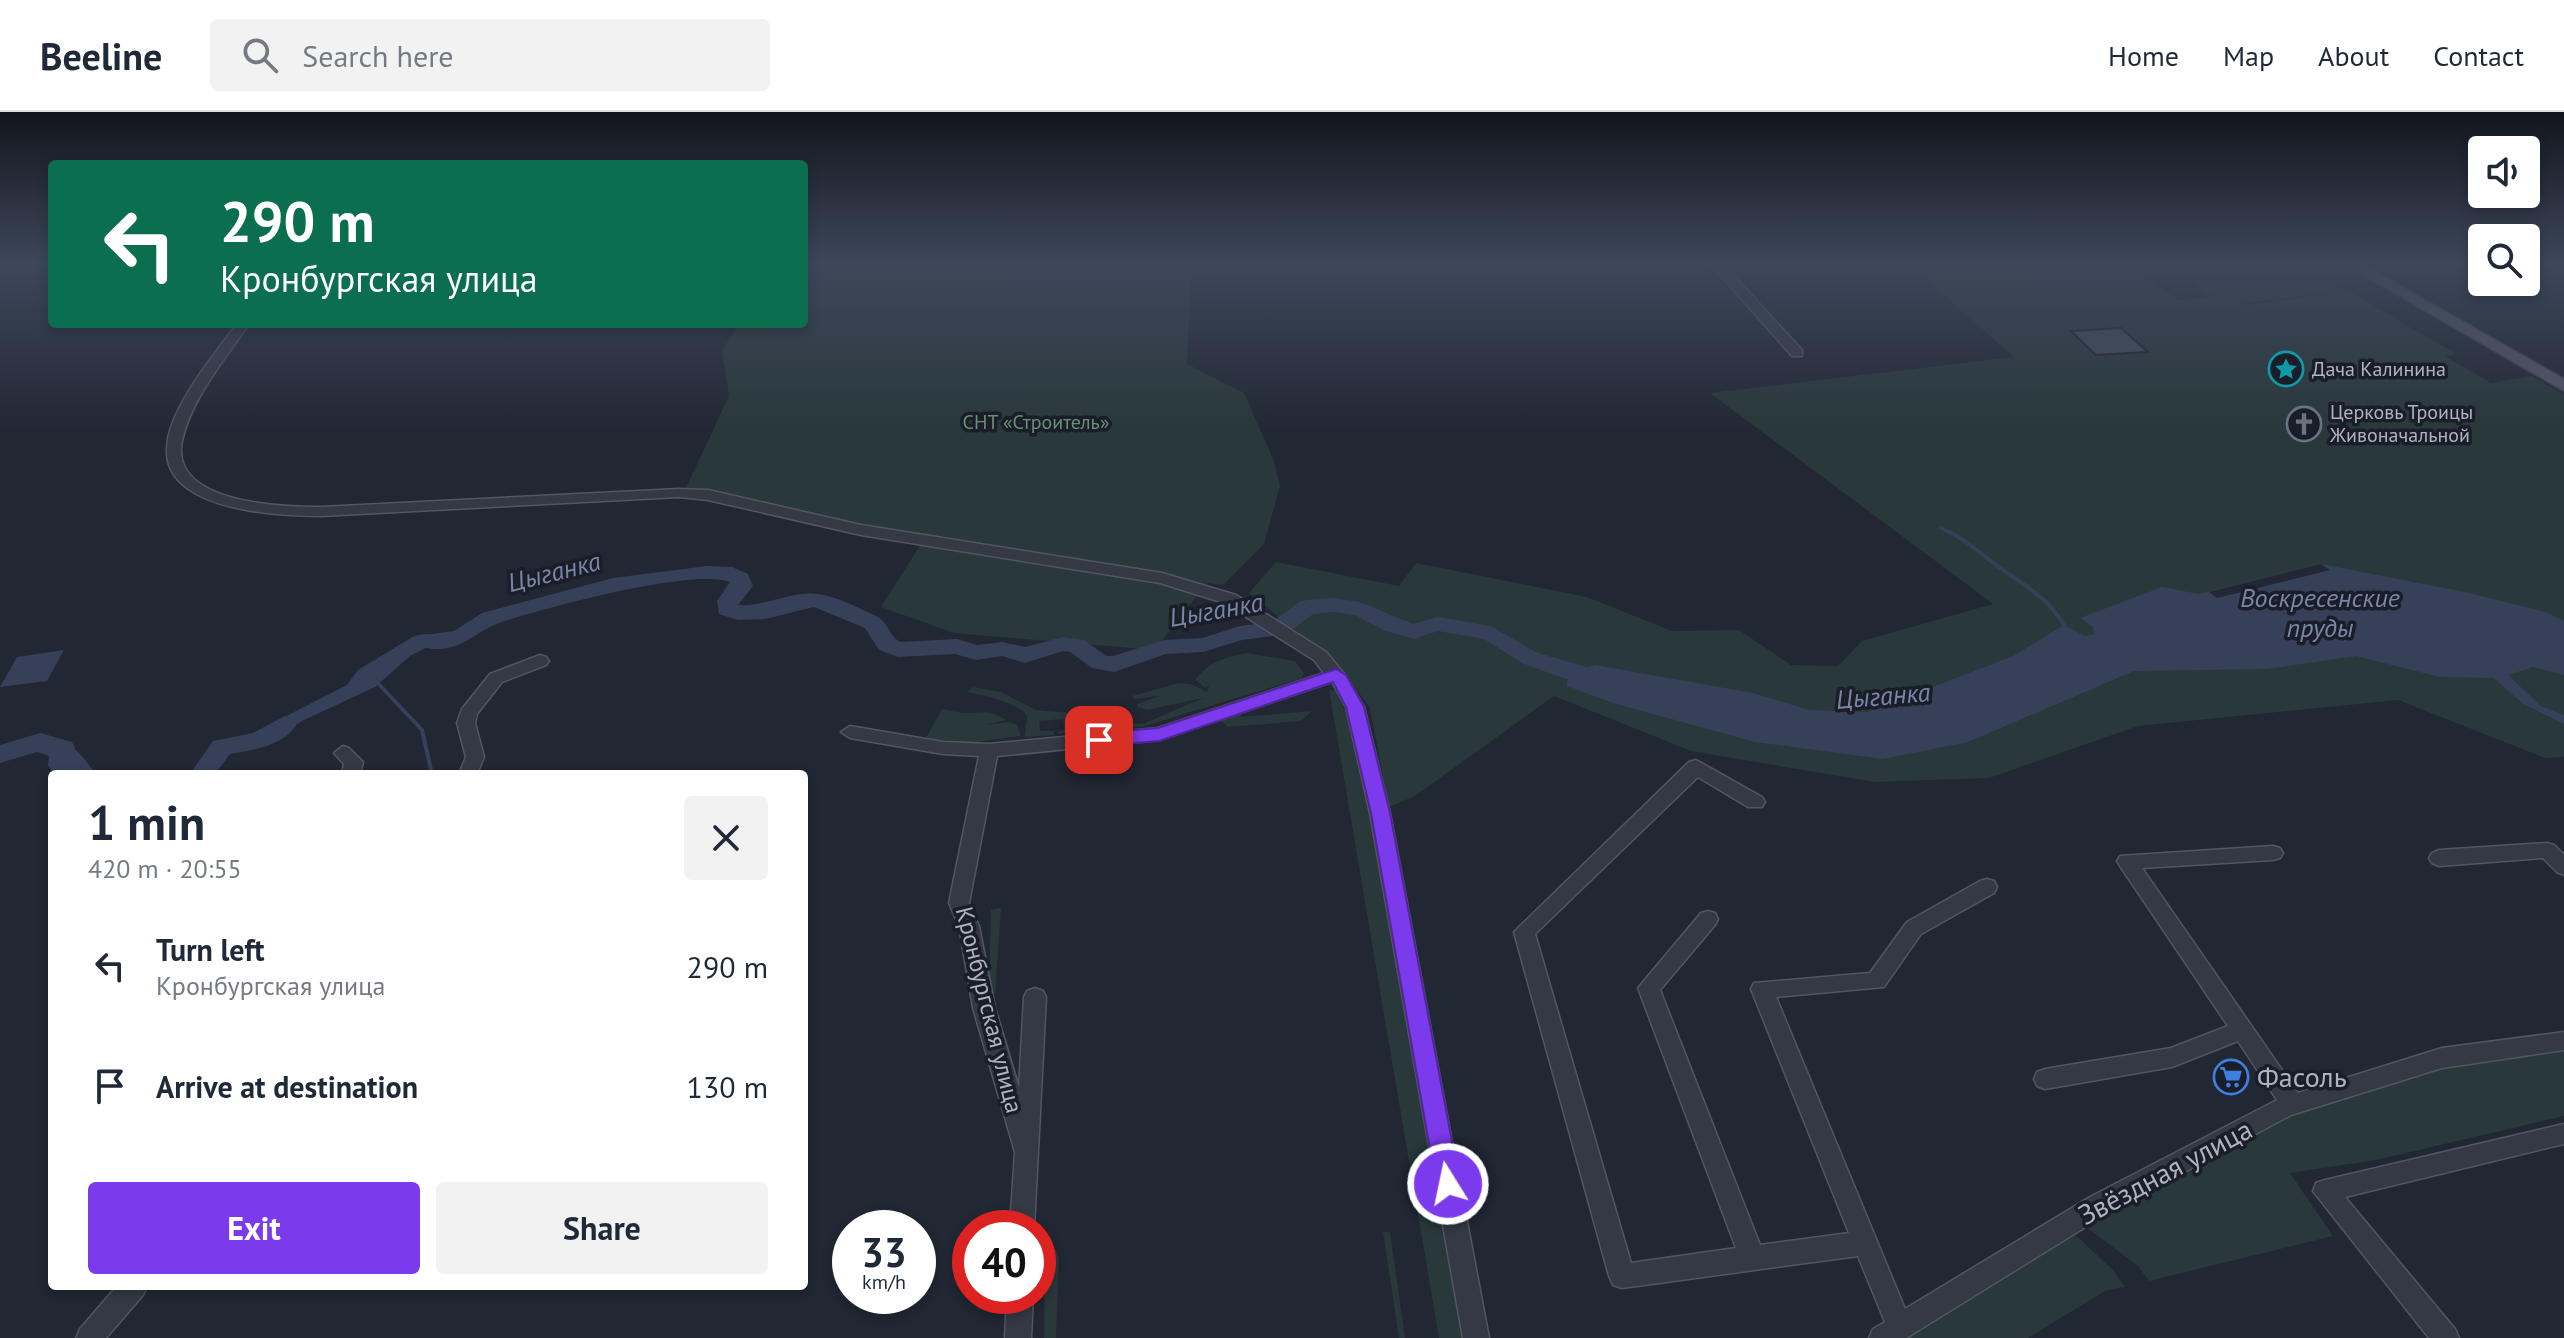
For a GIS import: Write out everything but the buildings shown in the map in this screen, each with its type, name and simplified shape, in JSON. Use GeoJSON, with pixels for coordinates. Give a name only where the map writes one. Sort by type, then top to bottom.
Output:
{"type":"FeatureCollection","features":[{"type":"Feature","properties":{"kind":"main road"},"geometry":{"type":"LineString","coordinates":[[2448,319],[2564,386]]}},
{"type":"Feature","properties":{"kind":"street"},"geometry":{"type":"LineString","coordinates":[[1767,319],[1797,353]]}},
{"type":"Feature","properties":{"kind":"street"},"geometry":{"type":"LineString","coordinates":[[240,328],[192,403],[177,431],[172,454],[181,473],[200,490],[227,502],[266,510],[365,509],[649,494],[708,495],[861,530],[1162,578],[1230,599],[1308,646],[1336,675],[1355,707],[1380,813],[1476,1338]]}},
{"type":"Feature","properties":{"kind":"street"},"geometry":{"type":"LineString","coordinates":[[470,770],[475,757],[466,723],[468,713],[496,678],[540,661]]}},
{"type":"Feature","properties":{"kind":"street"},"geometry":{"type":"LineString","coordinates":[[850,732],[943,748],[989,750],[1159,734],[1336,675]]}},
{"type":"Feature","properties":{"kind":"street","name":"Кронбургская улица"},"geometry":{"type":"LineString","coordinates":[[989,750],[959,903],[969,926],[984,1008],[1025,1149]]}},
{"type":"Feature","properties":{"kind":"street"},"geometry":{"type":"LineString","coordinates":[[343,753],[354,762],[352,770]]}},
{"type":"Feature","properties":{"kind":"street"},"geometry":{"type":"LineString","coordinates":[[1755,802],[1696,767],[1524,932],[1622,1276],[1865,1243]]}},
{"type":"Feature","properties":{"kind":"street"},"geometry":{"type":"LineString","coordinates":[[2439,858],[2547,850],[2564,867]]}},
{"type":"Feature","properties":{"kind":"street"},"geometry":{"type":"LineString","coordinates":[[2273,853],[2127,861],[2293,1104]]}},
{"type":"Feature","properties":{"kind":"street"},"geometry":{"type":"LineString","coordinates":[[1891,1332],[1865,1243],[1762,989],[1876,981],[1914,928],[1987,887]]}},
{"type":"Feature","properties":{"kind":"street"},"geometry":{"type":"LineString","coordinates":[[1708,919],[1649,988],[1752,1258]]}},
{"type":"Feature","properties":{"kind":"street","name":"Кронбургская улица"},"geometry":{"type":"LineString","coordinates":[[1023,1210],[1035,997]]}},
{"type":"Feature","properties":{"kind":"street"},"geometry":{"type":"LineString","coordinates":[[2045,1079],[2172,1057],[2243,1030]]}},
{"type":"Feature","properties":{"kind":"street","name":"Звёздная улица"},"geometry":{"type":"LineString","coordinates":[[1891,1332],[2099,1205],[2293,1104],[2442,1058],[2564,1041]]}},
{"type":"Feature","properties":{"kind":"street"},"geometry":{"type":"LineString","coordinates":[[2446,1338],[2325,1191],[2563,1136]]}},
{"type":"Feature","properties":{"kind":"street"},"geometry":{"type":"LineString","coordinates":[[89,1338],[131,1290]]}},
{"type":"Feature","properties":{"kind":"street"},"geometry":{"type":"LineString","coordinates":[[1018,1338],[1019,1314]]}},
{"type":"Feature","properties":{"kind":"green space","name":"СНТ «Строитель»"},"geometry":{"type":"Polygon","coordinates":[[[808,319],[1189,319],[1187,364],[1244,393],[1274,461],[1280,486],[1264,544],[1223,585],[1207,583],[1155,650],[954,633],[881,607],[924,539],[683,494],[729,396],[722,350],[737,328],[808,328],[808,319]]]}},
{"type":"Feature","properties":{"kind":"green space"},"geometry":{"type":"Polygon","coordinates":[[[1971,319],[2396,319],[2456,354],[2445,356],[2491,383],[2532,376],[2564,394],[2564,757],[2545,758],[2398,700],[2138,726],[1989,778],[1874,782],[1691,751],[1554,696],[1415,796],[1389,807],[1370,708],[1339,666],[1249,593],[1276,562],[1399,586],[1416,563],[1587,597],[1672,631],[1739,630],[1791,665],[1838,666],[1862,641],[1993,604],[1710,393],[2014,357],[1971,319]]]}},
{"type":"Feature","properties":{"kind":"green space"},"geometry":{"type":"Polygon","coordinates":[[[1247,653],[1295,661],[1304,673],[1302,678],[1141,727],[1084,732],[1084,721],[1143,724],[1203,698],[1147,710],[1137,704],[1159,696],[1134,699],[1132,696],[1179,683],[1191,684],[1207,692],[1209,685],[1206,688],[1195,680],[1205,669],[1218,661],[1247,653]]]}},
{"type":"Feature","properties":{"kind":"green space"},"geometry":{"type":"Polygon","coordinates":[[[973,687],[1001,692],[1036,710],[1080,714],[1079,732],[1058,734],[1058,731],[1064,730],[1063,719],[1039,721],[1040,731],[1054,731],[1054,735],[1025,737],[1027,717],[1024,712],[1000,700],[967,692],[973,687]]]}},
{"type":"Feature","properties":{"kind":"green space"},"geometry":{"type":"Polygon","coordinates":[[[1329,690],[1335,691],[1352,723],[1360,758],[1467,1338],[1439,1338],[1329,690]]]}},
{"type":"Feature","properties":{"kind":"green space"},"geometry":{"type":"Polygon","coordinates":[[[942,709],[995,714],[1006,720],[985,725],[1010,722],[1017,725],[1021,736],[961,744],[926,738],[942,709]]]}},
{"type":"Feature","properties":{"kind":"green space"},"geometry":{"type":"Polygon","coordinates":[[[1240,711],[1241,717],[1312,711],[1301,721],[1228,727],[1220,720],[1223,716],[1240,711]]]}},
{"type":"Feature","properties":{"kind":"green space"},"geometry":{"type":"Polygon","coordinates":[[[1001,908],[995,994],[989,994],[991,910],[1001,908]]]}},
{"type":"Feature","properties":{"kind":"green space"},"geometry":{"type":"Polygon","coordinates":[[[2564,1048],[2564,1116],[2376,1160],[2290,1173],[2333,1236],[2149,1281],[2138,1266],[2082,1224],[2291,1114],[2420,1073],[2498,1055],[2564,1048]]]}},
{"type":"Feature","properties":{"kind":"green space"},"geometry":{"type":"Polygon","coordinates":[[[2069,1229],[2113,1270],[2125,1287],[2105,1291],[2028,1338],[1898,1338],[2069,1229]]]}},
{"type":"Feature","properties":{"kind":"green space"},"geometry":{"type":"Polygon","coordinates":[[[1383,1232],[1390,1232],[1405,1338],[1399,1338],[1383,1232]]]}},
{"type":"Feature","properties":{"kind":"green space"},"geometry":{"type":"Polygon","coordinates":[[[1056,1250],[1059,1258],[1056,1338],[1044,1338],[1044,1314],[1056,1314],[1056,1250]]]}},
{"type":"Feature","properties":{"kind":"water","name":"Воскресенские пруды"},"geometry":{"type":"Polygon","coordinates":[[[2321,564],[2465,592],[2546,612],[2564,621],[2564,675],[2533,667],[2508,675],[2541,706],[2564,715],[2564,724],[2523,704],[2494,678],[2440,677],[2356,656],[2267,669],[2134,671],[1968,742],[1883,759],[1755,742],[1613,703],[1567,686],[1568,672],[1595,665],[1753,693],[1809,710],[1868,712],[2013,656],[2064,625],[2085,636],[2095,634],[2093,627],[2080,618],[2162,587],[2199,594],[2321,564]]]}},
{"type":"Feature","properties":{"kind":"water"},"geometry":{"type":"Polygon","coordinates":[[[424,634],[459,638],[441,640],[410,656],[375,687],[302,721],[267,744],[262,745],[253,733],[347,685],[358,670],[414,636],[424,634]]]}},
{"type":"Feature","properties":{"kind":"water"},"geometry":{"type":"Polygon","coordinates":[[[64,650],[47,681],[0,687],[17,657],[64,650]]]}},
{"type":"Feature","properties":{"kind":"water"},"geometry":{"type":"Polygon","coordinates":[[[61,743],[67,744],[93,770],[59,770],[54,754],[61,743]]]}},
{"type":"Feature","properties":{"kind":"pier"},"geometry":{"type":"Polygon","coordinates":[[[2321,564],[2330,570],[2217,598],[2209,592],[2321,564]]]}},
{"type":"Feature","properties":{"kind":"waterway"},"geometry":{"type":"LineString","coordinates":[[1941,528],[1949,532]]}},
{"type":"Feature","properties":{"kind":"waterway"},"geometry":{"type":"LineString","coordinates":[[1949,532],[1953,534]]}},
{"type":"Feature","properties":{"kind":"waterway"},"geometry":{"type":"LineString","coordinates":[[1949,532],[2035,593],[2051,607],[2064,625]]}},
{"type":"Feature","properties":{"kind":"waterway","name":"Цыганка"},"geometry":{"type":"LineString","coordinates":[[425,641],[459,638],[490,618],[613,585],[707,573],[732,574],[740,579],[742,586],[728,601],[727,609],[738,613],[765,612],[791,603],[816,600],[873,623],[887,645],[898,650],[957,646],[976,653],[1002,649],[1025,655],[1063,644],[1076,645],[1100,663],[1114,664],[1164,647],[1203,645],[1240,633],[1278,629],[1307,607],[1333,605],[1360,609],[1391,625],[1414,632],[1437,624],[1490,633],[1530,658],[1599,679]]}},
{"type":"Feature","properties":{"kind":"waterway"},"geometry":{"type":"LineString","coordinates":[[375,680],[422,730],[431,770]]}},
{"type":"Feature","properties":{"kind":"waterway","name":"Цыганка"},"geometry":{"type":"LineString","coordinates":[[205,770],[222,747],[259,740],[285,724]]}},
{"type":"Feature","properties":{"kind":"waterway","name":"Цыганка"},"geometry":{"type":"LineString","coordinates":[[0,754],[40,742],[50,748],[63,748],[60,766],[68,770]]}},
{"type":"Feature","properties":{"kind":"place","name":"Дача Калинина"},"geometry":{"type":"Point","coordinates":[2286,369]}},
{"type":"Feature","properties":{"kind":"place","name":"Церковь Троицы Живоначальной"},"geometry":{"type":"Point","coordinates":[2304,424]}},
{"type":"Feature","properties":{"kind":"place","name":"Фасоль"},"geometry":{"type":"Point","coordinates":[2231,1077]}},
{"type":"Feature","properties":{"kind":"route"},"geometry":{"type":"LineString","coordinates":[[1099,740],[1159,734],[1336,675],[1355,707],[1380,813],[1448,1184]]}}]}
